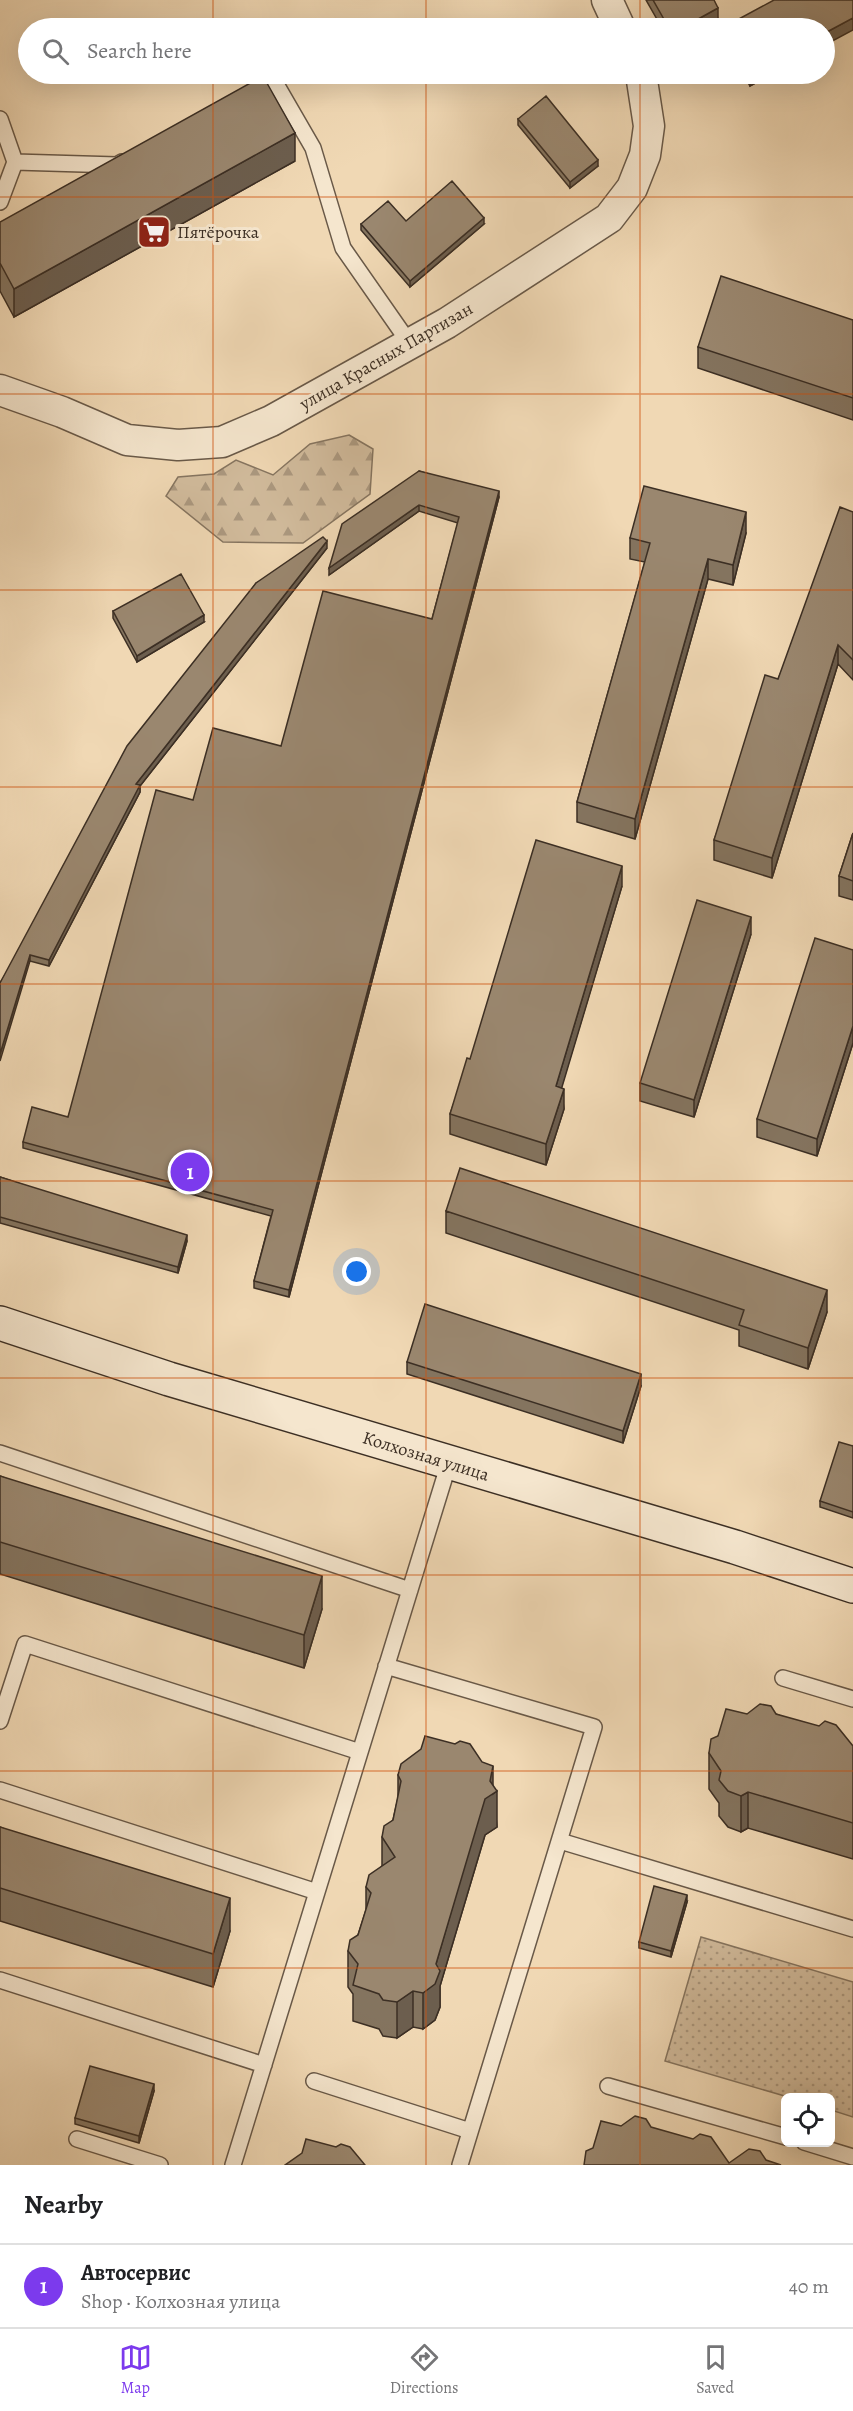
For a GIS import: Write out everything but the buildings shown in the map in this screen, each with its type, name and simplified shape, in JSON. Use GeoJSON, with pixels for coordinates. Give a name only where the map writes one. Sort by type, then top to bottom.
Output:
{"type":"FeatureCollection","features":[{"type":"Feature","properties":{"kind":"main road","name":"Колхозная улица"},"geometry":{"type":"LineString","coordinates":[[0,1323],[169,1379],[735,1547],[853,1586]]}},
{"type":"Feature","properties":{"kind":"street"},"geometry":{"type":"LineString","coordinates":[[607,0],[615,18]]}},
{"type":"Feature","properties":{"kind":"street","name":"улица Красных Партизан"},"geometry":{"type":"LineString","coordinates":[[0,390],[62,412],[127,440],[178,445],[222,442],[272,421],[410,344],[535,268],[609,218],[632,188],[645,155],[649,126],[643,84]]}},
{"type":"Feature","properties":{"kind":"lane"},"geometry":{"type":"LineString","coordinates":[[244,100],[276,84],[313,148],[343,248],[410,344]]}},
{"type":"Feature","properties":{"kind":"lane"},"geometry":{"type":"LineString","coordinates":[[0,119],[15,162],[0,202]]}},
{"type":"Feature","properties":{"kind":"lane"},"geometry":{"type":"LineString","coordinates":[[15,162],[117,165],[138,154]]}},
{"type":"Feature","properties":{"kind":"lane"},"geometry":{"type":"LineString","coordinates":[[0,1453],[410,1590]]}},
{"type":"Feature","properties":{"kind":"lane"},"geometry":{"type":"LineString","coordinates":[[233,2165],[449,1463]]}},
{"type":"Feature","properties":{"kind":"lane"},"geometry":{"type":"LineString","coordinates":[[0,1721],[25,1644],[360,1752]]}},
{"type":"Feature","properties":{"kind":"lane"},"geometry":{"type":"LineString","coordinates":[[386,1666],[594,1728],[460,2165]]}},
{"type":"Feature","properties":{"kind":"lane"},"geometry":{"type":"LineString","coordinates":[[783,1678],[853,1699]]}},
{"type":"Feature","properties":{"kind":"lane"},"geometry":{"type":"LineString","coordinates":[[0,1790],[317,1892]]}},
{"type":"Feature","properties":{"kind":"lane"},"geometry":{"type":"LineString","coordinates":[[560,1841],[853,1929]]}},
{"type":"Feature","properties":{"kind":"lane"},"geometry":{"type":"LineString","coordinates":[[0,1980],[264,2065]]}},
{"type":"Feature","properties":{"kind":"lane"},"geometry":{"type":"LineString","coordinates":[[314,2081],[470,2131]]}},
{"type":"Feature","properties":{"kind":"lane"},"geometry":{"type":"LineString","coordinates":[[608,2086],[781,2136]]}},
{"type":"Feature","properties":{"kind":"lane"},"geometry":{"type":"LineString","coordinates":[[77,2139],[160,2165]]}},
{"type":"Feature","properties":{"kind":"lane"},"geometry":{"type":"LineString","coordinates":[[820,2147],[853,2157]]}},
{"type":"Feature","properties":{"kind":"green space"},"geometry":{"type":"Polygon","coordinates":[[[349,435],[373,449],[370,494],[303,543],[223,542],[166,496],[178,477],[214,474],[236,460],[273,475],[310,444],[349,435]]]}},
{"type":"Feature","properties":{"kind":"green space"},"geometry":{"type":"Polygon","coordinates":[[[701,1937],[853,1982],[853,2117],[835,2111],[835,2093],[781,2093],[781,2095],[665,2061],[701,1937]]]}},
{"type":"Feature","properties":{"kind":"place","name":"Пятёрочка"},"geometry":{"type":"Point","coordinates":[154,232]}},
{"type":"Feature","properties":{"kind":"place","name":"Автосервис"},"geometry":{"type":"Point","coordinates":[190,1172]}}]}
